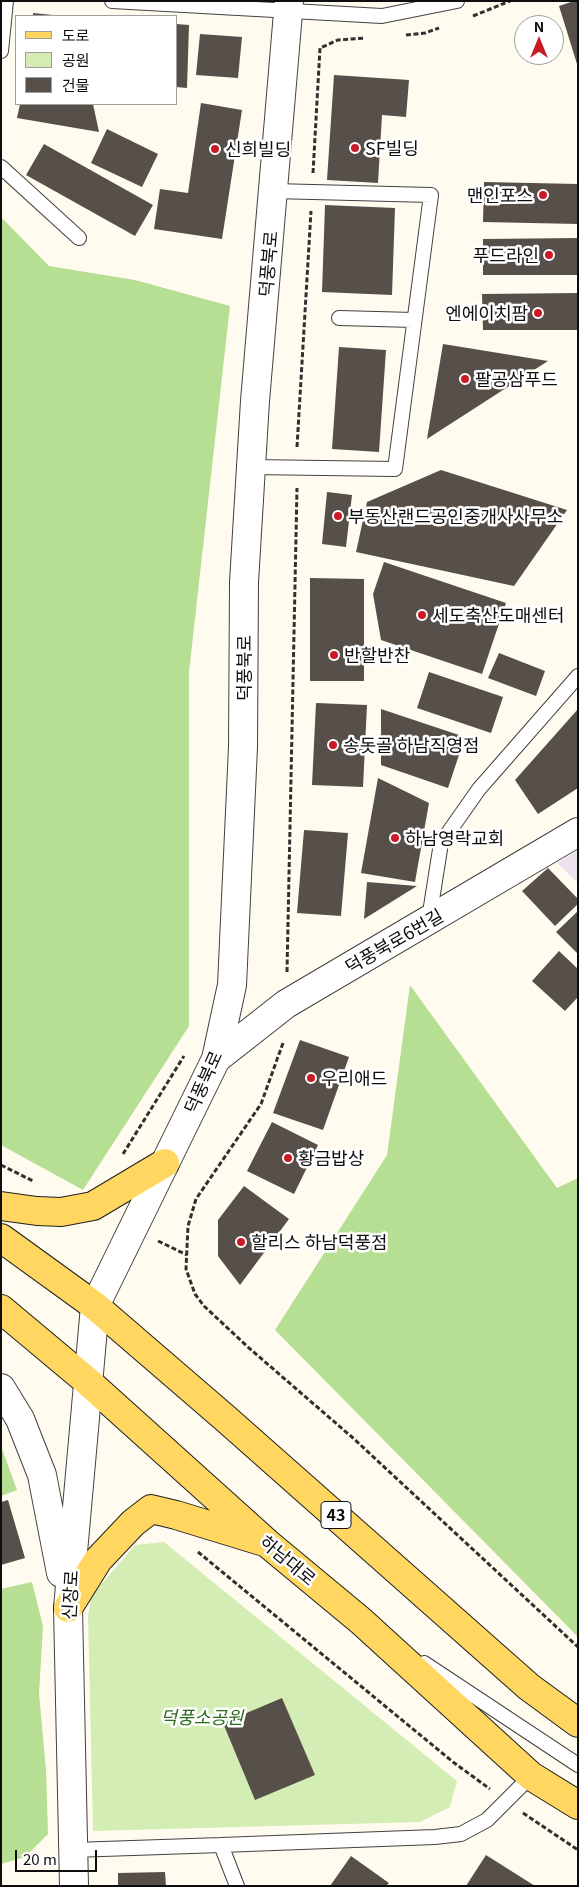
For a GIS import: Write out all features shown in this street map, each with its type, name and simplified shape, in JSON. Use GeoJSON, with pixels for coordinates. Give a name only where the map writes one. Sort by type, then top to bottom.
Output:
{"type":"FeatureCollection","features":[{"type":"Feature","properties":{"kind":"main road"},"geometry":{"type":"LineString","coordinates":[[1,1206],[61,1212],[93,1206],[165,1162]]}},
{"type":"Feature","properties":{"kind":"main road","name":"43"},"geometry":{"type":"LineString","coordinates":[[1,1238],[95,1306],[529,1686],[578,1723]]}},
{"type":"Feature","properties":{"kind":"main road","name":"하남대로"},"geometry":{"type":"LineString","coordinates":[[1,1309],[87,1381],[267,1543],[361,1622],[531,1776],[578,1805]]}},
{"type":"Feature","properties":{"kind":"main road"},"geometry":{"type":"LineString","coordinates":[[68,1608],[98,1560],[133,1523],[151,1509],[267,1543]]}},
{"type":"Feature","properties":{"kind":"street","name":"덕풍북로"},"geometry":{"type":"LineString","coordinates":[[95,1306],[216,1060],[232,985],[243,747],[244,582],[251,467],[289,6]]}},
{"type":"Feature","properties":{"kind":"street","name":"덕풍북로6번길"},"geometry":{"type":"LineString","coordinates":[[216,1060],[286,1004],[578,832]]}},
{"type":"Feature","properties":{"kind":"street","name":"신장로"},"geometry":{"type":"LineString","coordinates":[[74,1886],[68,1608],[95,1306]]}},
{"type":"Feature","properties":{"kind":"street"},"geometry":{"type":"LineString","coordinates":[[1,1388],[20,1420],[42,1475],[68,1608]]}},
{"type":"Feature","properties":{"kind":"lane"},"geometry":{"type":"LineString","coordinates":[[1,51],[6,1]]}},
{"type":"Feature","properties":{"kind":"lane"},"geometry":{"type":"LineString","coordinates":[[112,1],[289,6],[336,15],[382,16],[426,5],[457,1]]}},
{"type":"Feature","properties":{"kind":"lane"},"geometry":{"type":"LineString","coordinates":[[1,167],[79,238]]}},
{"type":"Feature","properties":{"kind":"lane"},"geometry":{"type":"LineString","coordinates":[[251,467],[396,469],[430,195],[273,191]]}},
{"type":"Feature","properties":{"kind":"lane"},"geometry":{"type":"LineString","coordinates":[[339,318],[414,320]]}},
{"type":"Feature","properties":{"kind":"lane"},"geometry":{"type":"LineString","coordinates":[[429,920],[442,843],[479,789],[578,676]]}},
{"type":"Feature","properties":{"kind":"lane"},"geometry":{"type":"LineString","coordinates":[[361,1622],[578,1765]]}},
{"type":"Feature","properties":{"kind":"lane"},"geometry":{"type":"LineString","coordinates":[[73,1850],[435,1837],[461,1834],[487,1820],[531,1776]]}},
{"type":"Feature","properties":{"kind":"lane"},"geometry":{"type":"LineString","coordinates":[[221,1844],[237,1886]]}},
{"type":"Feature","properties":{"kind":"path"},"geometry":{"type":"LineString","coordinates":[[290,802],[297,468],[320,48],[338,40]]}},
{"type":"Feature","properties":{"kind":"path"},"geometry":{"type":"LineString","coordinates":[[187,1255],[186,1269],[194,1294],[204,1306],[248,1348],[353,1438],[578,1647]]}},
{"type":"Feature","properties":{"kind":"path"},"geometry":{"type":"LineString","coordinates":[[197,1551],[453,1762],[505,1801],[578,1850]]}},
{"type":"Feature","properties":{"kind":"shaded area"},"geometry":{"type":"Polygon","coordinates":[[[578,850],[578,883],[557,863],[578,850]]]}},
{"type":"Feature","properties":{"kind":"green space"},"geometry":{"type":"Polygon","coordinates":[[[1,217],[49,266],[135,280],[230,306],[189,672],[189,1026],[83,1190],[1,1145],[1,217]]]}},
{"type":"Feature","properties":{"kind":"green space"},"geometry":{"type":"Polygon","coordinates":[[[410,985],[557,1188],[578,1178],[578,1637],[275,1330],[387,1155],[410,985]]]}},
{"type":"Feature","properties":{"kind":"green space"},"geometry":{"type":"Polygon","coordinates":[[[1,1446],[17,1490],[1,1496],[1,1446]]]}},
{"type":"Feature","properties":{"kind":"green space","name":"덕풍소공원"},"geometry":{"type":"Polygon","coordinates":[[[164,1542],[457,1781],[450,1807],[420,1822],[93,1831],[88,1615],[92,1595],[135,1545],[164,1542]]]}},
{"type":"Feature","properties":{"kind":"green space"},"geometry":{"type":"Polygon","coordinates":[[[32,1582],[43,1626],[39,1694],[46,1770],[48,1834],[25,1857],[1,1864],[1,1589],[32,1582]]]}},
{"type":"Feature","properties":{"kind":"building"},"geometry":{"type":"Polygon","coordinates":[[[578,1],[577,64],[564,22],[564,15],[562,15],[559,6],[578,1]]]}},
{"type":"Feature","properties":{"kind":"building"},"geometry":{"type":"Polygon","coordinates":[[[33,13],[53,15],[33,15],[33,13]]]}},
{"type":"Feature","properties":{"kind":"building"},"geometry":{"type":"Polygon","coordinates":[[[178,24],[189,25],[187,88],[178,87],[178,24]]]}},
{"type":"Feature","properties":{"kind":"building"},"geometry":{"type":"Polygon","coordinates":[[[200,34],[242,37],[238,78],[196,75],[200,34]]]}},
{"type":"Feature","properties":{"kind":"building","name":"SF빌딩"},"geometry":{"type":"Polygon","coordinates":[[[334,75],[409,80],[406,117],[382,115],[378,183],[327,180],[334,75]]]}},
{"type":"Feature","properties":{"kind":"building","name":"신희빌딩"},"geometry":{"type":"Polygon","coordinates":[[[201,103],[242,110],[222,239],[154,229],[160,189],[188,193],[201,103]]]}},
{"type":"Feature","properties":{"kind":"building"},"geometry":{"type":"Polygon","coordinates":[[[20,105],[93,105],[99,132],[17,118],[20,105]]]}},
{"type":"Feature","properties":{"kind":"building"},"geometry":{"type":"Polygon","coordinates":[[[107,129],[158,154],[142,187],[91,163],[107,129]]]}},
{"type":"Feature","properties":{"kind":"building"},"geometry":{"type":"Polygon","coordinates":[[[44,144],[153,205],[135,236],[26,175],[44,144]]]}},
{"type":"Feature","properties":{"kind":"building"},"geometry":{"type":"Polygon","coordinates":[[[484,182],[578,184],[578,224],[483,222],[484,182]]]}},
{"type":"Feature","properties":{"kind":"building"},"geometry":{"type":"Polygon","coordinates":[[[325,205],[395,208],[392,295],[322,292],[325,205]]]}},
{"type":"Feature","properties":{"kind":"building"},"geometry":{"type":"Polygon","coordinates":[[[578,238],[578,275],[483,275],[483,239],[578,238]]]}},
{"type":"Feature","properties":{"kind":"building"},"geometry":{"type":"Polygon","coordinates":[[[578,293],[578,330],[483,330],[482,294],[578,293]]]}},
{"type":"Feature","properties":{"kind":"building"},"geometry":{"type":"Polygon","coordinates":[[[443,344],[548,361],[427,439],[443,344]]]}},
{"type":"Feature","properties":{"kind":"building"},"geometry":{"type":"Polygon","coordinates":[[[339,347],[386,350],[379,452],[332,449],[339,347]]]}},
{"type":"Feature","properties":{"kind":"building"},"geometry":{"type":"Polygon","coordinates":[[[441,470],[567,510],[514,586],[356,552],[367,502],[441,470]]]}},
{"type":"Feature","properties":{"kind":"building"},"geometry":{"type":"Polygon","coordinates":[[[327,492],[352,495],[346,547],[322,544],[327,492]]]}},
{"type":"Feature","properties":{"kind":"building"},"geometry":{"type":"Polygon","coordinates":[[[384,562],[506,603],[482,674],[381,640],[373,594],[384,562]]]}},
{"type":"Feature","properties":{"kind":"building"},"geometry":{"type":"Polygon","coordinates":[[[310,578],[364,579],[364,681],[310,681],[310,578]]]}},
{"type":"Feature","properties":{"kind":"building"},"geometry":{"type":"Polygon","coordinates":[[[499,653],[545,671],[536,696],[488,678],[499,653]]]}},
{"type":"Feature","properties":{"kind":"building"},"geometry":{"type":"Polygon","coordinates":[[[429,672],[503,697],[491,733],[417,708],[429,672]]]}},
{"type":"Feature","properties":{"kind":"building"},"geometry":{"type":"Polygon","coordinates":[[[316,703],[367,705],[363,787],[312,785],[316,703]]]}},
{"type":"Feature","properties":{"kind":"building"},"geometry":{"type":"Polygon","coordinates":[[[381,709],[465,737],[448,788],[381,765],[381,709]]]}},
{"type":"Feature","properties":{"kind":"building"},"geometry":{"type":"Polygon","coordinates":[[[578,709],[578,788],[538,814],[515,780],[578,709]]]}},
{"type":"Feature","properties":{"kind":"building","name":"하남영락교회"},"geometry":{"type":"Polygon","coordinates":[[[378,778],[429,803],[415,882],[361,873],[378,778]]]}},
{"type":"Feature","properties":{"kind":"building"},"geometry":{"type":"Polygon","coordinates":[[[304,830],[348,833],[341,916],[297,913],[304,830]]]}},
{"type":"Feature","properties":{"kind":"building"},"geometry":{"type":"Polygon","coordinates":[[[548,868],[578,899],[578,904],[555,926],[522,891],[548,868]]]}},
{"type":"Feature","properties":{"kind":"building"},"geometry":{"type":"Polygon","coordinates":[[[367,882],[417,886],[364,919],[367,882]]]}},
{"type":"Feature","properties":{"kind":"building"},"geometry":{"type":"Polygon","coordinates":[[[578,911],[578,954],[556,932],[578,911]]]}},
{"type":"Feature","properties":{"kind":"building"},"geometry":{"type":"Polygon","coordinates":[[[559,951],[578,969],[578,997],[565,1011],[532,981],[559,951]]]}},
{"type":"Feature","properties":{"kind":"building"},"geometry":{"type":"Polygon","coordinates":[[[300,1040],[349,1057],[323,1130],[273,1113],[300,1040]]]}},
{"type":"Feature","properties":{"kind":"building"},"geometry":{"type":"Polygon","coordinates":[[[272,1122],[318,1145],[294,1194],[247,1171],[272,1122]]]}},
{"type":"Feature","properties":{"kind":"building"},"geometry":{"type":"Polygon","coordinates":[[[244,1186],[289,1219],[240,1285],[218,1256],[218,1220],[244,1186]]]}},
{"type":"Feature","properties":{"kind":"building"},"geometry":{"type":"Polygon","coordinates":[[[8,1500],[25,1558],[1,1565],[1,1502],[8,1500]]]}},
{"type":"Feature","properties":{"kind":"building"},"geometry":{"type":"Polygon","coordinates":[[[282,1698],[315,1775],[255,1800],[223,1723],[282,1698]]]}},
{"type":"Feature","properties":{"kind":"building"},"geometry":{"type":"Polygon","coordinates":[[[486,1855],[535,1886],[466,1886],[486,1855]]]}},
{"type":"Feature","properties":{"kind":"building"},"geometry":{"type":"Polygon","coordinates":[[[351,1856],[389,1883],[386,1886],[330,1886],[351,1856]]]}},
{"type":"Feature","properties":{"kind":"building"},"geometry":{"type":"Polygon","coordinates":[[[165,1872],[166,1886],[118,1886],[118,1873],[165,1872]]]}},
{"type":"Feature","properties":{"kind":"place","name":"SF빌딩"},"geometry":{"type":"Point","coordinates":[355,148]}},
{"type":"Feature","properties":{"kind":"place","name":"신희빌딩"},"geometry":{"type":"Point","coordinates":[215,149]}},
{"type":"Feature","properties":{"kind":"place","name":"맨인포스"},"geometry":{"type":"Point","coordinates":[543,195]}},
{"type":"Feature","properties":{"kind":"place","name":"푸드라인"},"geometry":{"type":"Point","coordinates":[549,255]}},
{"type":"Feature","properties":{"kind":"place","name":"엔에이치팜"},"geometry":{"type":"Point","coordinates":[538,313]}},
{"type":"Feature","properties":{"kind":"place","name":"팔공삼푸드"},"geometry":{"type":"Point","coordinates":[465,379]}},
{"type":"Feature","properties":{"kind":"place","name":"부동산랜드공인중개사사무소"},"geometry":{"type":"Point","coordinates":[338,516]}},
{"type":"Feature","properties":{"kind":"place","name":"세도축산도매센터"},"geometry":{"type":"Point","coordinates":[422,615]}},
{"type":"Feature","properties":{"kind":"place","name":"반할반찬"},"geometry":{"type":"Point","coordinates":[334,655]}},
{"type":"Feature","properties":{"kind":"place","name":"송돗골 하남직영점"},"geometry":{"type":"Point","coordinates":[333,745]}},
{"type":"Feature","properties":{"kind":"place","name":"하남영락교회"},"geometry":{"type":"Point","coordinates":[395,838]}},
{"type":"Feature","properties":{"kind":"place","name":"우리애드"},"geometry":{"type":"Point","coordinates":[311,1078]}},
{"type":"Feature","properties":{"kind":"place","name":"황금밥상"},"geometry":{"type":"Point","coordinates":[288,1158]}},
{"type":"Feature","properties":{"kind":"place","name":"할리스 하남덕풍점"},"geometry":{"type":"Point","coordinates":[241,1242]}}]}
